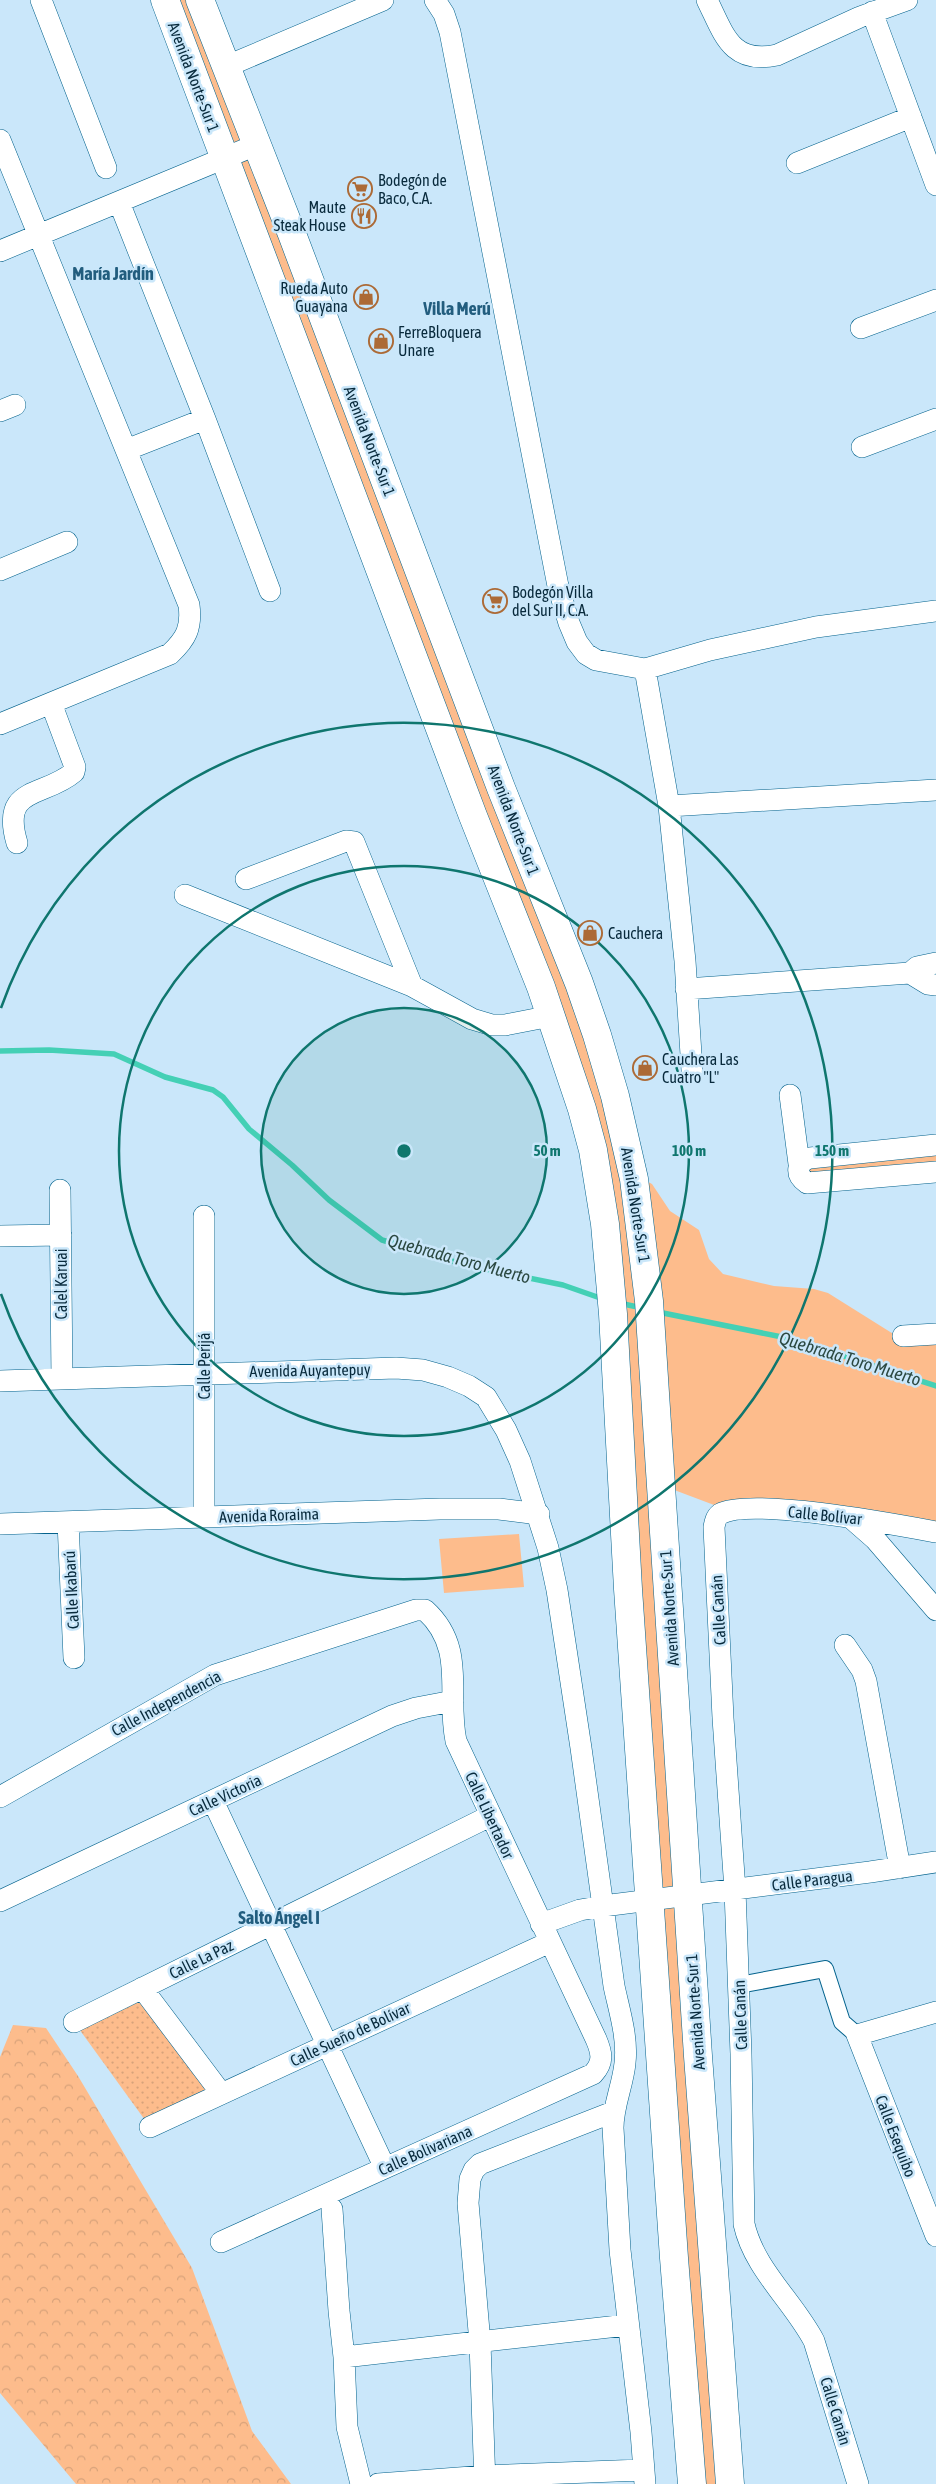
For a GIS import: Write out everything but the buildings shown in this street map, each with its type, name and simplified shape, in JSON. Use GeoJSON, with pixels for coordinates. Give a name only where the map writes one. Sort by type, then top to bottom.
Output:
{"type":"FeatureCollection","features":[{"type":"Feature","properties":{"kind":"main road","name":"Avenida Norte-Sur 1"},"geometry":{"type":"LineString","coordinates":[[164,0],[551,1016],[582,1109],[592,1150],[609,1261],[628,1589],[674,2258],[692,2484]]}},
{"type":"Feature","properties":{"kind":"main road","name":"Avenida Norte-Sur 1"},"geometry":{"type":"LineString","coordinates":[[200,0],[591,1018],[606,1062],[626,1138],[639,1210],[645,1260],[687,1896],[730,2484]]}},
{"type":"Feature","properties":{"kind":"street"},"geometry":{"type":"LineString","coordinates":[[41,0],[106,168]]}},
{"type":"Feature","properties":{"kind":"street"},"geometry":{"type":"LineString","coordinates":[[225,67],[383,0]]}},
{"type":"Feature","properties":{"kind":"street"},"geometry":{"type":"LineString","coordinates":[[435,0],[444,14],[450,32],[558,586],[569,623],[581,648],[586,654],[596,660],[645,669],[710,650],[816,626],[936,611]]}},
{"type":"Feature","properties":{"kind":"street"},"geometry":{"type":"LineString","coordinates":[[707,0],[728,42],[738,52],[762,58],[777,54],[872,12],[906,0]]}},
{"type":"Feature","properties":{"kind":"street"},"geometry":{"type":"LineString","coordinates":[[872,12],[936,185]]}},
{"type":"Feature","properties":{"kind":"street"},"geometry":{"type":"LineString","coordinates":[[797,164],[911,117]]}},
{"type":"Feature","properties":{"kind":"street"},"geometry":{"type":"LineString","coordinates":[[0,140],[189,605],[190,628],[184,641],[170,654],[0,724]]}},
{"type":"Feature","properties":{"kind":"street"},"geometry":{"type":"LineString","coordinates":[[0,251],[256,145]]}},
{"type":"Feature","properties":{"kind":"street"},"geometry":{"type":"LineString","coordinates":[[119,202],[206,419],[270,591]]}},
{"type":"Feature","properties":{"kind":"street"},"geometry":{"type":"LineString","coordinates":[[861,328],[936,300]]}},
{"type":"Feature","properties":{"kind":"street"},"geometry":{"type":"LineString","coordinates":[[126,450],[206,419]]}},
{"type":"Feature","properties":{"kind":"street"},"geometry":{"type":"LineString","coordinates":[[862,447],[936,419]]}},
{"type":"Feature","properties":{"kind":"street"},"geometry":{"type":"LineString","coordinates":[[0,570],[66,542]]}},
{"type":"Feature","properties":{"kind":"street"},"geometry":{"type":"LineString","coordinates":[[645,669],[669,806],[692,1070]]}},
{"type":"Feature","properties":{"kind":"street"},"geometry":{"type":"LineString","coordinates":[[17,843],[10,826],[10,813],[17,799],[74,772],[75,767],[51,703]]}},
{"type":"Feature","properties":{"kind":"street"},"geometry":{"type":"LineString","coordinates":[[669,806],[936,790]]}},
{"type":"Feature","properties":{"kind":"street"},"geometry":{"type":"LineString","coordinates":[[246,878],[346,841],[354,842],[412,986]]}},
{"type":"Feature","properties":{"kind":"street"},"geometry":{"type":"LineString","coordinates":[[185,895],[412,986],[472,1019],[492,1025],[521,1023],[551,1016]]}},
{"type":"Feature","properties":{"kind":"street"},"geometry":{"type":"LineString","coordinates":[[910,973],[917,966],[936,962]]}},
{"type":"Feature","properties":{"kind":"street"},"geometry":{"type":"LineString","coordinates":[[686,989],[910,973],[928,984],[936,985]]}},
{"type":"Feature","properties":{"kind":"street"},"geometry":{"type":"LineString","coordinates":[[790,1094],[801,1179],[807,1183],[936,1172]]}},
{"type":"Feature","properties":{"kind":"street"},"geometry":{"type":"LineString","coordinates":[[799,1164],[802,1160],[810,1158],[936,1145]]}},
{"type":"Feature","properties":{"kind":"street","name":"Calel Karuai"},"geometry":{"type":"LineString","coordinates":[[60,1190],[62,1378]]}},
{"type":"Feature","properties":{"kind":"street","name":"Calle Perijá"},"geometry":{"type":"LineString","coordinates":[[204,1216],[204,1517]]}},
{"type":"Feature","properties":{"kind":"street"},"geometry":{"type":"LineString","coordinates":[[0,1236],[61,1235]]}},
{"type":"Feature","properties":{"kind":"street"},"geometry":{"type":"LineString","coordinates":[[903,1336],[936,1334]]}},
{"type":"Feature","properties":{"kind":"street","name":"Avenida Auyantepuy"},"geometry":{"type":"LineString","coordinates":[[0,1381],[396,1368],[423,1370],[448,1377],[469,1386],[486,1397],[506,1430],[520,1461],[538,1514],[557,1590],[614,1986],[625,2045],[623,2079],[613,2112],[620,2250],[627,2326],[641,2432],[644,2477]]}},
{"type":"Feature","properties":{"kind":"street","name":"Avenida Roraima"},"geometry":{"type":"LineString","coordinates":[[0,1524],[440,1509],[499,1509],[538,1514]]}},
{"type":"Feature","properties":{"kind":"street","name":"Calle Bolívar"},"geometry":{"type":"LineString","coordinates":[[716,1519],[720,1514],[730,1511],[755,1509],[851,1518],[936,1532]]}},
{"type":"Feature","properties":{"kind":"street"},"geometry":{"type":"LineString","coordinates":[[851,1518],[880,1545],[936,1610]]}},
{"type":"Feature","properties":{"kind":"street","name":"Calle Canán"},"geometry":{"type":"LineString","coordinates":[[716,1519],[714,1527],[722,1698],[735,1890],[743,2211],[746,2236],[771,2280],[805,2324],[814,2341],[858,2484]]}},
{"type":"Feature","properties":{"kind":"street","name":"Calle Ikabarú"},"geometry":{"type":"LineString","coordinates":[[68,1522],[74,1658]]}},
{"type":"Feature","properties":{"kind":"street","name":"Calle Libertador"},"geometry":{"type":"LineString","coordinates":[[400,1616],[416,1610],[425,1610],[435,1619],[449,1648],[453,1664],[452,1721],[456,1741],[596,2039]]}},
{"type":"Feature","properties":{"kind":"street","name":"Calle Independencia"},"geometry":{"type":"LineString","coordinates":[[0,1797],[215,1675],[400,1616]]}},
{"type":"Feature","properties":{"kind":"street"},"geometry":{"type":"LineString","coordinates":[[845,1646],[860,1666],[866,1681],[900,1868]]}},
{"type":"Feature","properties":{"kind":"street","name":"Calle Victoria"},"geometry":{"type":"LineString","coordinates":[[1,1901],[392,1716],[416,1708],[453,1701]]}},
{"type":"Feature","properties":{"kind":"street"},"geometry":{"type":"LineString","coordinates":[[213,1800],[385,2168]]}},
{"type":"Feature","properties":{"kind":"street","name":"Calle La Paz"},"geometry":{"type":"LineString","coordinates":[[74,2022],[490,1816]]}},
{"type":"Feature","properties":{"kind":"street","name":"Calle Paragua"},"geometry":{"type":"LineString","coordinates":[[603,1906],[936,1862]]}},
{"type":"Feature","properties":{"kind":"street","name":"Calle Sueño de Bolívar"},"geometry":{"type":"LineString","coordinates":[[150,2127],[328,2044],[546,1933],[580,1910],[603,1906]]}},
{"type":"Feature","properties":{"kind":"street"},"geometry":{"type":"LineString","coordinates":[[738,1985],[824,1969],[842,2022],[857,2035],[936,2012]]}},
{"type":"Feature","properties":{"kind":"street"},"geometry":{"type":"LineString","coordinates":[[142,1988],[222,2093]]}},
{"type":"Feature","properties":{"kind":"street","name":"Calle Esequibo"},"geometry":{"type":"LineString","coordinates":[[857,2035],[936,2235]]}},
{"type":"Feature","properties":{"kind":"street","name":"Calle Bolivariana"},"geometry":{"type":"LineString","coordinates":[[221,2242],[593,2074],[600,2066],[602,2054],[596,2039]]}},
{"type":"Feature","properties":{"kind":"street"},"geometry":{"type":"LineString","coordinates":[[485,2480],[480,2343],[468,2203],[470,2179],[474,2170],[480,2164],[613,2112]]}},
{"type":"Feature","properties":{"kind":"street"},"geometry":{"type":"LineString","coordinates":[[332,2210],[344,2357],[347,2427],[361,2484]]}},
{"type":"Feature","properties":{"kind":"street"},"geometry":{"type":"LineString","coordinates":[[344,2357],[627,2326]]}},
{"type":"Feature","properties":{"kind":"street"},"geometry":{"type":"LineString","coordinates":[[378,2484],[644,2477]]}},
{"type":"Feature","properties":{"kind":"green space"},"geometry":{"type":"Polygon","coordinates":[[[165,0],[200,0],[643,1179],[652,1184],[670,1211],[699,1230],[709,1259],[723,1274],[774,1286],[814,1289],[828,1293],[895,1335],[936,1334],[936,1532],[730,1511],[661,1485],[730,2484],[692,2484],[593,1150],[165,0]]]}},
{"type":"Feature","properties":{"kind":"green space"},"geometry":{"type":"Polygon","coordinates":[[[936,1145],[936,1172],[817,1182],[799,1164],[936,1145]]]}},
{"type":"Feature","properties":{"kind":"green space"},"geometry":{"type":"Polygon","coordinates":[[[519,1534],[524,1587],[444,1593],[439,1539],[519,1534]]]}},
{"type":"Feature","properties":{"kind":"green space"},"geometry":{"type":"Polygon","coordinates":[[[142,1988],[221,2093],[150,2127],[74,2022],[142,1988]]]}},
{"type":"Feature","properties":{"kind":"green space"},"geometry":{"type":"Polygon","coordinates":[[[13,2025],[46,2028],[78,2076],[192,2268],[252,2431],[291,2484],[76,2484],[0,2393],[0,2057],[13,2025]]]}},
{"type":"Feature","properties":{"kind":"waterway","name":"Quebrada Toro Muerto"},"geometry":{"type":"LineString","coordinates":[[0,1051],[49,1050],[114,1054],[165,1077],[213,1090],[223,1097],[249,1129],[292,1165],[329,1200],[382,1240],[465,1265],[563,1285],[603,1299]]}},
{"type":"Feature","properties":{"kind":"waterway","name":"Quebrada Toro Muerto"},"geometry":{"type":"LineString","coordinates":[[619,1303],[642,1308]]}},
{"type":"Feature","properties":{"kind":"waterway","name":"Quebrada Toro Muerto"},"geometry":{"type":"LineString","coordinates":[[658,1312],[787,1338],[936,1386]]}},
{"type":"Feature","properties":{"kind":"place","name":"Bodegón de Baco, C.A."},"geometry":{"type":"Point","coordinates":[360,189]}},
{"type":"Feature","properties":{"kind":"place","name":"Maute Steak House"},"geometry":{"type":"Point","coordinates":[364,216]}},
{"type":"Feature","properties":{"kind":"place","name":"Rueda Auto Guayana"},"geometry":{"type":"Point","coordinates":[366,297]}},
{"type":"Feature","properties":{"kind":"place","name":"FerreBloquera Unare"},"geometry":{"type":"Point","coordinates":[381,341]}},
{"type":"Feature","properties":{"kind":"place","name":"Bodegón Villa del Sur II, C.A."},"geometry":{"type":"Point","coordinates":[495,601]}},
{"type":"Feature","properties":{"kind":"place","name":"Cauchera"},"geometry":{"type":"Point","coordinates":[590,933]}},
{"type":"Feature","properties":{"kind":"place","name":"Cauchera Las Cuatro \"L\""},"geometry":{"type":"Point","coordinates":[645,1068]}},
{"type":"Feature","properties":{"kind":"district","name":"María Jardín"},"geometry":{"type":"Point","coordinates":[113,274]}},
{"type":"Feature","properties":{"kind":"district","name":"Villa Merú"},"geometry":{"type":"Point","coordinates":[457,309]}},
{"type":"Feature","properties":{"kind":"district","name":"Salto Ángel I"},"geometry":{"type":"Point","coordinates":[279,1918]}}]}
